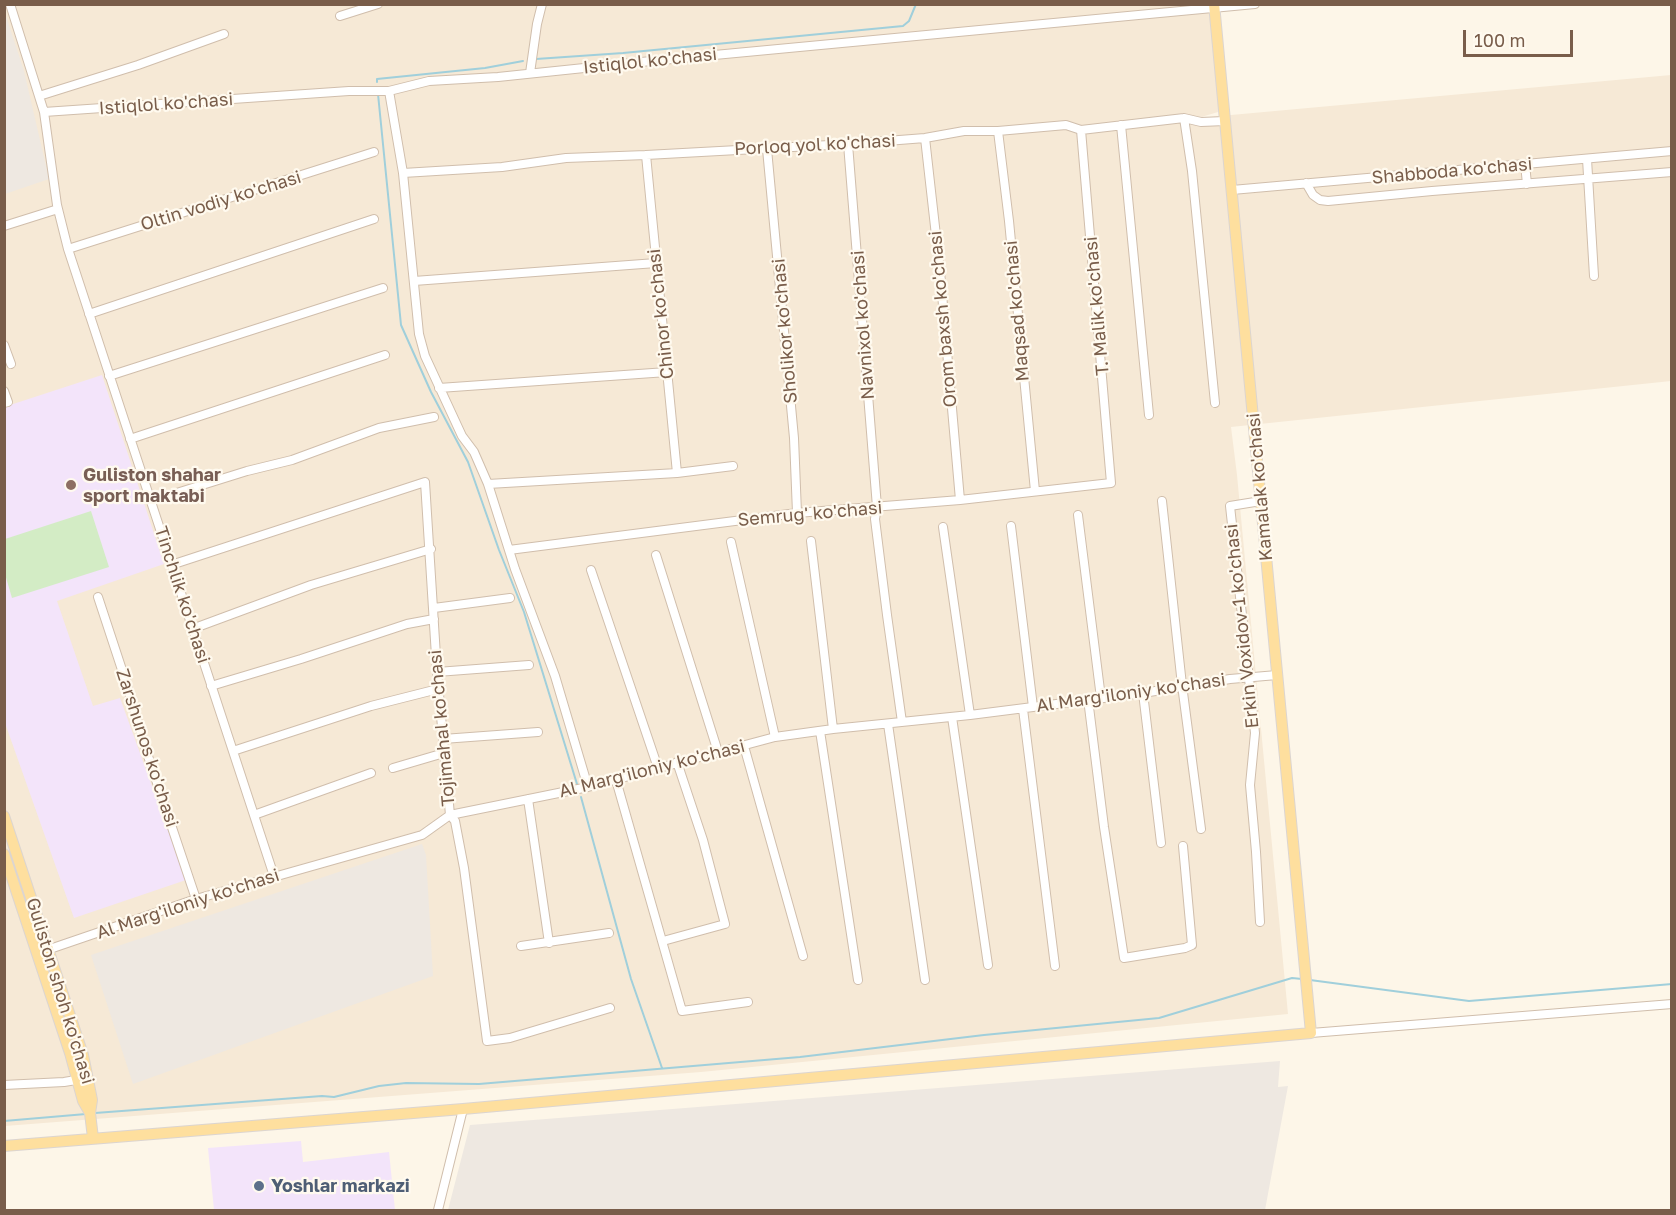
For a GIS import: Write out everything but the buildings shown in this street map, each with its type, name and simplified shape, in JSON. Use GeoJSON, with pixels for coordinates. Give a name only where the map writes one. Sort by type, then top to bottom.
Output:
{"type":"FeatureCollection","features":[{"type":"Feature","properties":{"kind":"main road","name":"Kamalak ko'chasi"},"geometry":{"type":"LineString","coordinates":[[1215,6],[1311,1034]]}},
{"type":"Feature","properties":{"kind":"main road","name":"Guliston shoh ko'chasi"},"geometry":{"type":"LineString","coordinates":[[4,816],[43,951]]}},
{"type":"Feature","properties":{"kind":"main road","name":"Guliston shoh ko'chasi"},"geometry":{"type":"LineString","coordinates":[[4,854],[83,1055],[83,1079],[92,1100],[90,1113],[92,1134]]}},
{"type":"Feature","properties":{"kind":"main road"},"geometry":{"type":"LineString","coordinates":[[4,1146],[92,1134],[463,1108],[1311,1034]]}},
{"type":"Feature","properties":{"kind":"street","name":"Tinchlik ko'chasi"},"geometry":{"type":"LineString","coordinates":[[10,4],[44,112],[58,209],[68,249],[274,876]]}},
{"type":"Feature","properties":{"kind":"street"},"geometry":{"type":"LineString","coordinates":[[340,16],[378,4]]}},
{"type":"Feature","properties":{"kind":"street"},"geometry":{"type":"LineString","coordinates":[[530,73],[542,4]]}},
{"type":"Feature","properties":{"kind":"street","name":"Istiqlol ko'chasi"},"geometry":{"type":"LineString","coordinates":[[44,112],[349,91],[389,91],[429,81],[1255,4]]}},
{"type":"Feature","properties":{"kind":"street"},"geometry":{"type":"LineString","coordinates":[[39,96],[138,65],[224,34]]}},
{"type":"Feature","properties":{"kind":"street"},"geometry":{"type":"LineString","coordinates":[[389,91],[403,173],[419,334],[425,356],[462,436],[474,452],[488,484],[508,550],[555,676],[588,787]]}},
{"type":"Feature","properties":{"kind":"street"},"geometry":{"type":"LineString","coordinates":[[1184,118],[1192,171],[1215,403]]}},
{"type":"Feature","properties":{"kind":"street","name":"Porloq yol ko'chasi"},"geometry":{"type":"LineString","coordinates":[[403,173],[502,167],[566,158],[848,144],[925,138],[964,131],[998,131],[1066,125],[1081,130],[1184,118],[1201,122],[1225,121]]}},
{"type":"Feature","properties":{"kind":"street"},"geometry":{"type":"LineString","coordinates":[[1121,125],[1149,415]]}},
{"type":"Feature","properties":{"kind":"street","name":"T. Malik ko'chasi"},"geometry":{"type":"LineString","coordinates":[[1081,130],[1112,483]]}},
{"type":"Feature","properties":{"kind":"street","name":"Maqsad ko'chasi"},"geometry":{"type":"LineString","coordinates":[[998,131],[1035,491]]}},
{"type":"Feature","properties":{"kind":"street","name":"Orom baxsh ko'chasi"},"geometry":{"type":"LineString","coordinates":[[925,138],[940,272],[960,500]]}},
{"type":"Feature","properties":{"kind":"street","name":"Navnixol ko'chasi"},"geometry":{"type":"LineString","coordinates":[[848,144],[877,507],[875,519],[902,722]]}},
{"type":"Feature","properties":{"kind":"street","name":"Sholikor ko'chasi"},"geometry":{"type":"LineString","coordinates":[[767,149],[794,427],[797,513]]}},
{"type":"Feature","properties":{"kind":"street","name":"Shabboda ko'chasi"},"geometry":{"type":"LineString","coordinates":[[1232,190],[1671,151]]}},
{"type":"Feature","properties":{"kind":"street","name":"Oltin vodiy ko'chasi"},"geometry":{"type":"LineString","coordinates":[[68,249],[374,153]]}},
{"type":"Feature","properties":{"kind":"street","name":"Chinor ko'chasi"},"geometry":{"type":"LineString","coordinates":[[646,155],[677,472]]}},
{"type":"Feature","properties":{"kind":"street"},"geometry":{"type":"LineString","coordinates":[[1587,159],[1594,276]]}},
{"type":"Feature","properties":{"kind":"street"},"geometry":{"type":"LineString","coordinates":[[1525,164],[1527,184]]}},
{"type":"Feature","properties":{"kind":"street"},"geometry":{"type":"LineString","coordinates":[[1306,183],[1313,195],[1320,200],[1328,201],[1671,172],[1671,178]]}},
{"type":"Feature","properties":{"kind":"street"},"geometry":{"type":"LineString","coordinates":[[4,226],[58,209]]}},
{"type":"Feature","properties":{"kind":"street"},"geometry":{"type":"LineString","coordinates":[[89,314],[374,219]]}},
{"type":"Feature","properties":{"kind":"street"},"geometry":{"type":"LineString","coordinates":[[414,281],[656,263]]}},
{"type":"Feature","properties":{"kind":"street"},"geometry":{"type":"LineString","coordinates":[[109,376],[383,288]]}},
{"type":"Feature","properties":{"kind":"street"},"geometry":{"type":"LineString","coordinates":[[4,345],[11,364]]}},
{"type":"Feature","properties":{"kind":"street"},"geometry":{"type":"LineString","coordinates":[[130,439],[385,355]]}},
{"type":"Feature","properties":{"kind":"street"},"geometry":{"type":"LineString","coordinates":[[440,388],[667,372]]}},
{"type":"Feature","properties":{"kind":"street"},"geometry":{"type":"LineString","coordinates":[[4,390],[8,402],[4,403]]}},
{"type":"Feature","properties":{"kind":"street"},"geometry":{"type":"LineString","coordinates":[[152,501],[247,471],[292,460],[379,428],[434,417]]}},
{"type":"Feature","properties":{"kind":"street"},"geometry":{"type":"LineString","coordinates":[[488,484],[677,472],[734,466]]}},
{"type":"Feature","properties":{"kind":"street","name":"Tojimahal ko'chasi"},"geometry":{"type":"LineString","coordinates":[[171,565],[425,482],[438,689],[450,815],[456,821],[464,868],[487,1041],[510,1038],[610,1008]]}},
{"type":"Feature","properties":{"kind":"street","name":"Semrug' ko'chasi"},"geometry":{"type":"LineString","coordinates":[[508,550],[797,513],[960,500],[1112,483]]}},
{"type":"Feature","properties":{"kind":"street"},"geometry":{"type":"LineString","coordinates":[[1162,501],[1182,685],[1201,829]]}},
{"type":"Feature","properties":{"kind":"street","name":"Erkin Voxidov-1 ko'chasi"},"geometry":{"type":"LineString","coordinates":[[1260,922],[1250,785],[1255,733],[1230,506],[1261,501]]}},
{"type":"Feature","properties":{"kind":"street"},"geometry":{"type":"LineString","coordinates":[[1078,515],[1101,698]]}},
{"type":"Feature","properties":{"kind":"street"},"geometry":{"type":"LineString","coordinates":[[1011,526],[1033,707]]}},
{"type":"Feature","properties":{"kind":"street"},"geometry":{"type":"LineString","coordinates":[[943,527],[970,715]]}},
{"type":"Feature","properties":{"kind":"street"},"geometry":{"type":"LineString","coordinates":[[811,541],[833,729]]}},
{"type":"Feature","properties":{"kind":"street"},"geometry":{"type":"LineString","coordinates":[[731,542],[775,737]]}},
{"type":"Feature","properties":{"kind":"street"},"geometry":{"type":"LineString","coordinates":[[192,629],[311,585],[431,549]]}},
{"type":"Feature","properties":{"kind":"street"},"geometry":{"type":"LineString","coordinates":[[656,555],[718,752]]}},
{"type":"Feature","properties":{"kind":"street"},"geometry":{"type":"LineString","coordinates":[[591,570],[658,768]]}},
{"type":"Feature","properties":{"kind":"street","name":"Zarshunos ko'chasi"},"geometry":{"type":"LineString","coordinates":[[98,597],[196,899]]}},
{"type":"Feature","properties":{"kind":"street"},"geometry":{"type":"LineString","coordinates":[[434,608],[510,598]]}},
{"type":"Feature","properties":{"kind":"street"},"geometry":{"type":"LineString","coordinates":[[211,686],[407,624],[434,619]]}},
{"type":"Feature","properties":{"kind":"street"},"geometry":{"type":"LineString","coordinates":[[437,672],[529,665]]}},
{"type":"Feature","properties":{"kind":"street","name":"Al Marg'iloniy ko'chasi"},"geometry":{"type":"LineString","coordinates":[[43,951],[196,899],[422,835],[450,815],[588,787],[775,737],[1023,709],[1248,676],[1277,675]]}},
{"type":"Feature","properties":{"kind":"street"},"geometry":{"type":"LineString","coordinates":[[233,751],[371,706],[438,689]]}},
{"type":"Feature","properties":{"kind":"street"},"geometry":{"type":"LineString","coordinates":[[1143,693],[1161,843]]}},
{"type":"Feature","properties":{"kind":"street"},"geometry":{"type":"LineString","coordinates":[[1088,699],[1124,958],[1192,945],[1183,846]]}},
{"type":"Feature","properties":{"kind":"street"},"geometry":{"type":"LineString","coordinates":[[1023,709],[1055,966]]}},
{"type":"Feature","properties":{"kind":"street"},"geometry":{"type":"LineString","coordinates":[[952,717],[988,965]]}},
{"type":"Feature","properties":{"kind":"street"},"geometry":{"type":"LineString","coordinates":[[888,724],[925,980]]}},
{"type":"Feature","properties":{"kind":"street"},"geometry":{"type":"LineString","coordinates":[[820,731],[858,980]]}},
{"type":"Feature","properties":{"kind":"street"},"geometry":{"type":"LineString","coordinates":[[443,739],[538,732]]}},
{"type":"Feature","properties":{"kind":"street"},"geometry":{"type":"LineString","coordinates":[[744,746],[803,956]]}},
{"type":"Feature","properties":{"kind":"street"},"geometry":{"type":"LineString","coordinates":[[393,768],[444,753]]}},
{"type":"Feature","properties":{"kind":"street"},"geometry":{"type":"LineString","coordinates":[[663,941],[725,924],[703,840],[677,762]]}},
{"type":"Feature","properties":{"kind":"street"},"geometry":{"type":"LineString","coordinates":[[254,815],[371,773]]}},
{"type":"Feature","properties":{"kind":"street"},"geometry":{"type":"LineString","coordinates":[[616,780],[682,1011],[748,1002]]}},
{"type":"Feature","properties":{"kind":"street"},"geometry":{"type":"LineString","coordinates":[[528,799],[549,943]]}},
{"type":"Feature","properties":{"kind":"street"},"geometry":{"type":"LineString","coordinates":[[521,946],[609,933]]}},
{"type":"Feature","properties":{"kind":"street"},"geometry":{"type":"LineString","coordinates":[[1311,1034],[1671,1004]]}},
{"type":"Feature","properties":{"kind":"street"},"geometry":{"type":"LineString","coordinates":[[4,1085],[64,1083],[83,1079]]}},
{"type":"Feature","properties":{"kind":"street"},"geometry":{"type":"LineString","coordinates":[[438,1210],[463,1108]]}},
{"type":"Feature","properties":{"kind":"shaded area"},"geometry":{"type":"Polygon","coordinates":[[[5,5],[1219,5],[1218,112],[1198,118],[1671,75],[1671,381],[1231,427],[1288,1014],[701,1072],[5,1126],[5,5]]]}},
{"type":"Feature","properties":{"kind":"shaded area"},"geometry":{"type":"Polygon","coordinates":[[[5,13],[24,71],[49,179],[5,194],[5,13]]]}},
{"type":"Feature","properties":{"kind":"shaded area"},"geometry":{"type":"Polygon","coordinates":[[[102,375],[164,564],[57,601],[93,706],[120,698],[186,880],[74,918],[5,723],[4,407],[102,375]]]}},
{"type":"Feature","properties":{"kind":"shaded area"},"geometry":{"type":"Polygon","coordinates":[[[422,844],[426,855],[433,976],[133,1084],[91,955],[422,844]]]}},
{"type":"Feature","properties":{"kind":"shaded area"},"geometry":{"type":"Polygon","coordinates":[[[1280,1061],[1278,1087],[1288,1086],[1265,1210],[448,1210],[470,1125],[1280,1061]]]}},
{"type":"Feature","properties":{"kind":"shaded area"},"geometry":{"type":"Polygon","coordinates":[[[301,1141],[303,1162],[389,1152],[395,1210],[214,1210],[208,1148],[301,1141]]]}},
{"type":"Feature","properties":{"kind":"green space"},"geometry":{"type":"Polygon","coordinates":[[[91,511],[109,567],[12,598],[5,574],[5,539],[91,511]]]}},
{"type":"Feature","properties":{"kind":"waterway"},"geometry":{"type":"LineString","coordinates":[[536,59],[623,53],[903,26],[909,21],[916,4]]}},
{"type":"Feature","properties":{"kind":"waterway"},"geometry":{"type":"LineString","coordinates":[[377,82],[377,79],[485,68],[523,61]]}},
{"type":"Feature","properties":{"kind":"waterway"},"geometry":{"type":"LineString","coordinates":[[378,94],[401,325],[431,392],[468,462],[524,612],[577,784]]}},
{"type":"Feature","properties":{"kind":"waterway"},"geometry":{"type":"LineString","coordinates":[[581,797],[631,979],[662,1068]]}},
{"type":"Feature","properties":{"kind":"waterway"},"geometry":{"type":"LineString","coordinates":[[95,1113],[334,1097],[379,1086],[406,1083],[479,1084],[800,1057],[984,1035],[1159,1018],[1292,978],[1302,979]]}},
{"type":"Feature","properties":{"kind":"waterway"},"geometry":{"type":"LineString","coordinates":[[1310,980],[1469,1001],[1672,984]]}},
{"type":"Feature","properties":{"kind":"waterway"},"geometry":{"type":"LineString","coordinates":[[4,1121],[86,1114]]}},
{"type":"Feature","properties":{"kind":"place","name":"Guliston shahar sport maktabi"},"geometry":{"type":"Point","coordinates":[71,485]}},
{"type":"Feature","properties":{"kind":"place","name":"Yoshlar markazi"},"geometry":{"type":"Point","coordinates":[259,1186]}}]}
